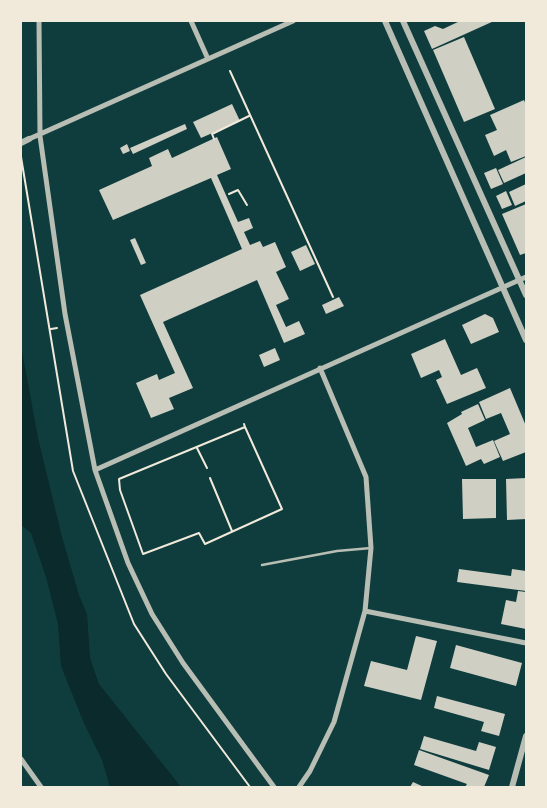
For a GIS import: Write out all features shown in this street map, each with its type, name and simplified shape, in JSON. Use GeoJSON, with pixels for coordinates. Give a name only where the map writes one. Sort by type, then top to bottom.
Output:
{"type":"FeatureCollection","features":[{"type":"Feature","properties":{"kind":"street"},"geometry":{"type":"LineString","coordinates":[[39,21],[40,136],[65,314],[95,470],[128,563],[152,614],[182,663],[274,787]]}},
{"type":"Feature","properties":{"kind":"street"},"geometry":{"type":"LineString","coordinates":[[191,21],[208,59]]}},
{"type":"Feature","properties":{"kind":"street"},"geometry":{"type":"LineString","coordinates":[[21,143],[294,21]]}},
{"type":"Feature","properties":{"kind":"street"},"geometry":{"type":"LineString","coordinates":[[384,21],[526,340]]}},
{"type":"Feature","properties":{"kind":"street"},"geometry":{"type":"LineString","coordinates":[[403,21],[523,279],[526,295]]}},
{"type":"Feature","properties":{"kind":"street"},"geometry":{"type":"LineString","coordinates":[[95,470],[523,279]]}},
{"type":"Feature","properties":{"kind":"street"},"geometry":{"type":"LineString","coordinates":[[299,787],[310,771],[334,722],[365,611],[371,548],[366,477],[320,368]]}},
{"type":"Feature","properties":{"kind":"street"},"geometry":{"type":"LineString","coordinates":[[365,611],[526,643]]}},
{"type":"Feature","properties":{"kind":"street"},"geometry":{"type":"LineString","coordinates":[[512,787],[526,736]]}},
{"type":"Feature","properties":{"kind":"street"},"geometry":{"type":"LineString","coordinates":[[21,759],[41,787]]}},
{"type":"Feature","properties":{"kind":"lane"},"geometry":{"type":"LineString","coordinates":[[262,565],[337,551],[371,548]]}},
{"type":"Feature","properties":{"kind":"path"},"geometry":{"type":"LineString","coordinates":[[230,72],[332,297]]}},
{"type":"Feature","properties":{"kind":"path"},"geometry":{"type":"LineString","coordinates":[[214,139],[212,134],[249,116]]}},
{"type":"Feature","properties":{"kind":"path"},"geometry":{"type":"LineString","coordinates":[[21,157],[22,169]]}},
{"type":"Feature","properties":{"kind":"path"},"geometry":{"type":"LineString","coordinates":[[229,194],[238,190],[247,205]]}},
{"type":"Feature","properties":{"kind":"path"},"geometry":{"type":"LineString","coordinates":[[51,329],[57,328]]}},
{"type":"Feature","properties":{"kind":"path"},"geometry":{"type":"LineString","coordinates":[[245,426],[282,509],[205,544],[199,533],[143,554],[120,490],[119,479],[198,448],[245,426]]}},
{"type":"Feature","properties":{"kind":"path"},"geometry":{"type":"LineString","coordinates":[[198,448],[207,468]]}},
{"type":"Feature","properties":{"kind":"path"},"geometry":{"type":"LineString","coordinates":[[210,478],[232,532]]}},
{"type":"Feature","properties":{"kind":"water"},"geometry":{"type":"Polygon","coordinates":[[[21,345],[38,438],[62,537],[79,595],[87,614],[90,658],[99,684],[181,787],[110,787],[102,760],[83,721],[61,666],[58,624],[46,577],[31,533],[21,525],[21,345]]]}},
{"type":"Feature","properties":{"kind":"building"},"geometry":{"type":"Polygon","coordinates":[[[460,21],[494,21],[432,49],[424,31],[435,26],[443,29],[460,21]]]}},
{"type":"Feature","properties":{"kind":"building"},"geometry":{"type":"Polygon","coordinates":[[[464,37],[495,109],[464,122],[433,50],[464,37]]]}},
{"type":"Feature","properties":{"kind":"building"},"geometry":{"type":"Polygon","coordinates":[[[524,100],[526,105],[526,156],[511,162],[506,150],[494,156],[485,135],[497,130],[490,115],[524,100]]]}},
{"type":"Feature","properties":{"kind":"building"},"geometry":{"type":"Polygon","coordinates":[[[232,104],[240,121],[201,138],[193,122],[232,104]]]}},
{"type":"Feature","properties":{"kind":"building"},"geometry":{"type":"Polygon","coordinates":[[[185,124],[187,129],[133,154],[130,148],[185,124]]]}},
{"type":"Feature","properties":{"kind":"building"},"geometry":{"type":"Polygon","coordinates":[[[217,137],[231,169],[217,175],[238,222],[249,218],[253,228],[244,232],[250,245],[260,241],[263,247],[275,242],[286,267],[276,272],[289,299],[276,305],[286,327],[299,321],[305,334],[284,343],[257,280],[163,322],[193,388],[169,398],[174,409],[151,418],[136,383],[157,374],[159,380],[175,373],[140,295],[242,249],[211,178],[113,220],[99,190],[152,166],[149,158],[168,149],[172,158],[217,137]]]}},
{"type":"Feature","properties":{"kind":"building"},"geometry":{"type":"Polygon","coordinates":[[[127,144],[130,151],[123,154],[120,148],[127,144]]]}},
{"type":"Feature","properties":{"kind":"building"},"geometry":{"type":"Polygon","coordinates":[[[526,157],[526,173],[504,183],[498,170],[526,157]]]}},
{"type":"Feature","properties":{"kind":"building"},"geometry":{"type":"Polygon","coordinates":[[[496,168],[503,184],[491,189],[484,173],[496,168]]]}},
{"type":"Feature","properties":{"kind":"building"},"geometry":{"type":"Polygon","coordinates":[[[526,184],[526,201],[515,206],[509,192],[526,184]]]}},
{"type":"Feature","properties":{"kind":"building"},"geometry":{"type":"Polygon","coordinates":[[[506,191],[512,205],[502,209],[496,196],[506,191]]]}},
{"type":"Feature","properties":{"kind":"building"},"geometry":{"type":"Polygon","coordinates":[[[526,204],[526,253],[520,255],[502,214],[526,204]]]}},
{"type":"Feature","properties":{"kind":"building"},"geometry":{"type":"Polygon","coordinates":[[[135,238],[146,263],[141,265],[130,240],[135,238]]]}},
{"type":"Feature","properties":{"kind":"building"},"geometry":{"type":"Polygon","coordinates":[[[306,245],[315,264],[300,271],[291,252],[306,245]]]}},
{"type":"Feature","properties":{"kind":"building"},"geometry":{"type":"Polygon","coordinates":[[[339,297],[344,306],[326,314],[322,305],[339,297]]]}},
{"type":"Feature","properties":{"kind":"building"},"geometry":{"type":"Polygon","coordinates":[[[485,314],[493,318],[499,332],[471,344],[462,325],[485,314]]]}},
{"type":"Feature","properties":{"kind":"building"},"geometry":{"type":"Polygon","coordinates":[[[445,339],[461,375],[477,368],[486,388],[447,404],[436,380],[442,377],[439,370],[421,378],[411,354],[445,339]]]}},
{"type":"Feature","properties":{"kind":"building"},"geometry":{"type":"Polygon","coordinates":[[[275,348],[280,360],[264,367],[259,355],[275,348]]]}},
{"type":"Feature","properties":{"kind":"building"},"geometry":{"type":"Polygon","coordinates":[[[510,388],[526,426],[526,452],[503,461],[494,441],[510,434],[501,413],[486,419],[479,402],[510,388]]]}},
{"type":"Feature","properties":{"kind":"building"},"geometry":{"type":"Polygon","coordinates":[[[478,404],[485,420],[468,428],[476,447],[493,440],[500,457],[484,464],[481,459],[466,466],[447,423],[462,414],[461,412],[478,404]]]}},
{"type":"Feature","properties":{"kind":"building"},"geometry":{"type":"Polygon","coordinates":[[[526,478],[526,519],[507,520],[506,479],[526,478]]]}},
{"type":"Feature","properties":{"kind":"building"},"geometry":{"type":"Polygon","coordinates":[[[462,479],[496,479],[496,518],[463,519],[462,479]]]}},
{"type":"Feature","properties":{"kind":"building"},"geometry":{"type":"Polygon","coordinates":[[[459,569],[511,576],[512,569],[526,571],[526,591],[457,582],[459,569]]]}},
{"type":"Feature","properties":{"kind":"building"},"geometry":{"type":"Polygon","coordinates":[[[518,591],[526,592],[526,629],[501,624],[506,600],[516,602],[518,591]]]}},
{"type":"Feature","properties":{"kind":"building"},"geometry":{"type":"Polygon","coordinates":[[[416,636],[437,641],[421,700],[364,686],[371,661],[407,670],[416,636]]]}},
{"type":"Feature","properties":{"kind":"building"},"geometry":{"type":"Polygon","coordinates":[[[456,645],[522,663],[516,686],[450,668],[456,645]]]}},
{"type":"Feature","properties":{"kind":"building"},"geometry":{"type":"Polygon","coordinates":[[[437,696],[505,714],[499,736],[481,731],[484,722],[434,708],[437,696]]]}},
{"type":"Feature","properties":{"kind":"building"},"geometry":{"type":"Polygon","coordinates":[[[424,736],[476,751],[479,742],[496,747],[489,770],[420,749],[424,736]]]}},
{"type":"Feature","properties":{"kind":"building"},"geometry":{"type":"Polygon","coordinates":[[[419,750],[489,775],[484,787],[465,787],[467,784],[414,765],[419,750]]]}},
{"type":"Feature","properties":{"kind":"building"},"geometry":{"type":"Polygon","coordinates":[[[413,782],[424,787],[410,787],[413,782]]]}}]}
